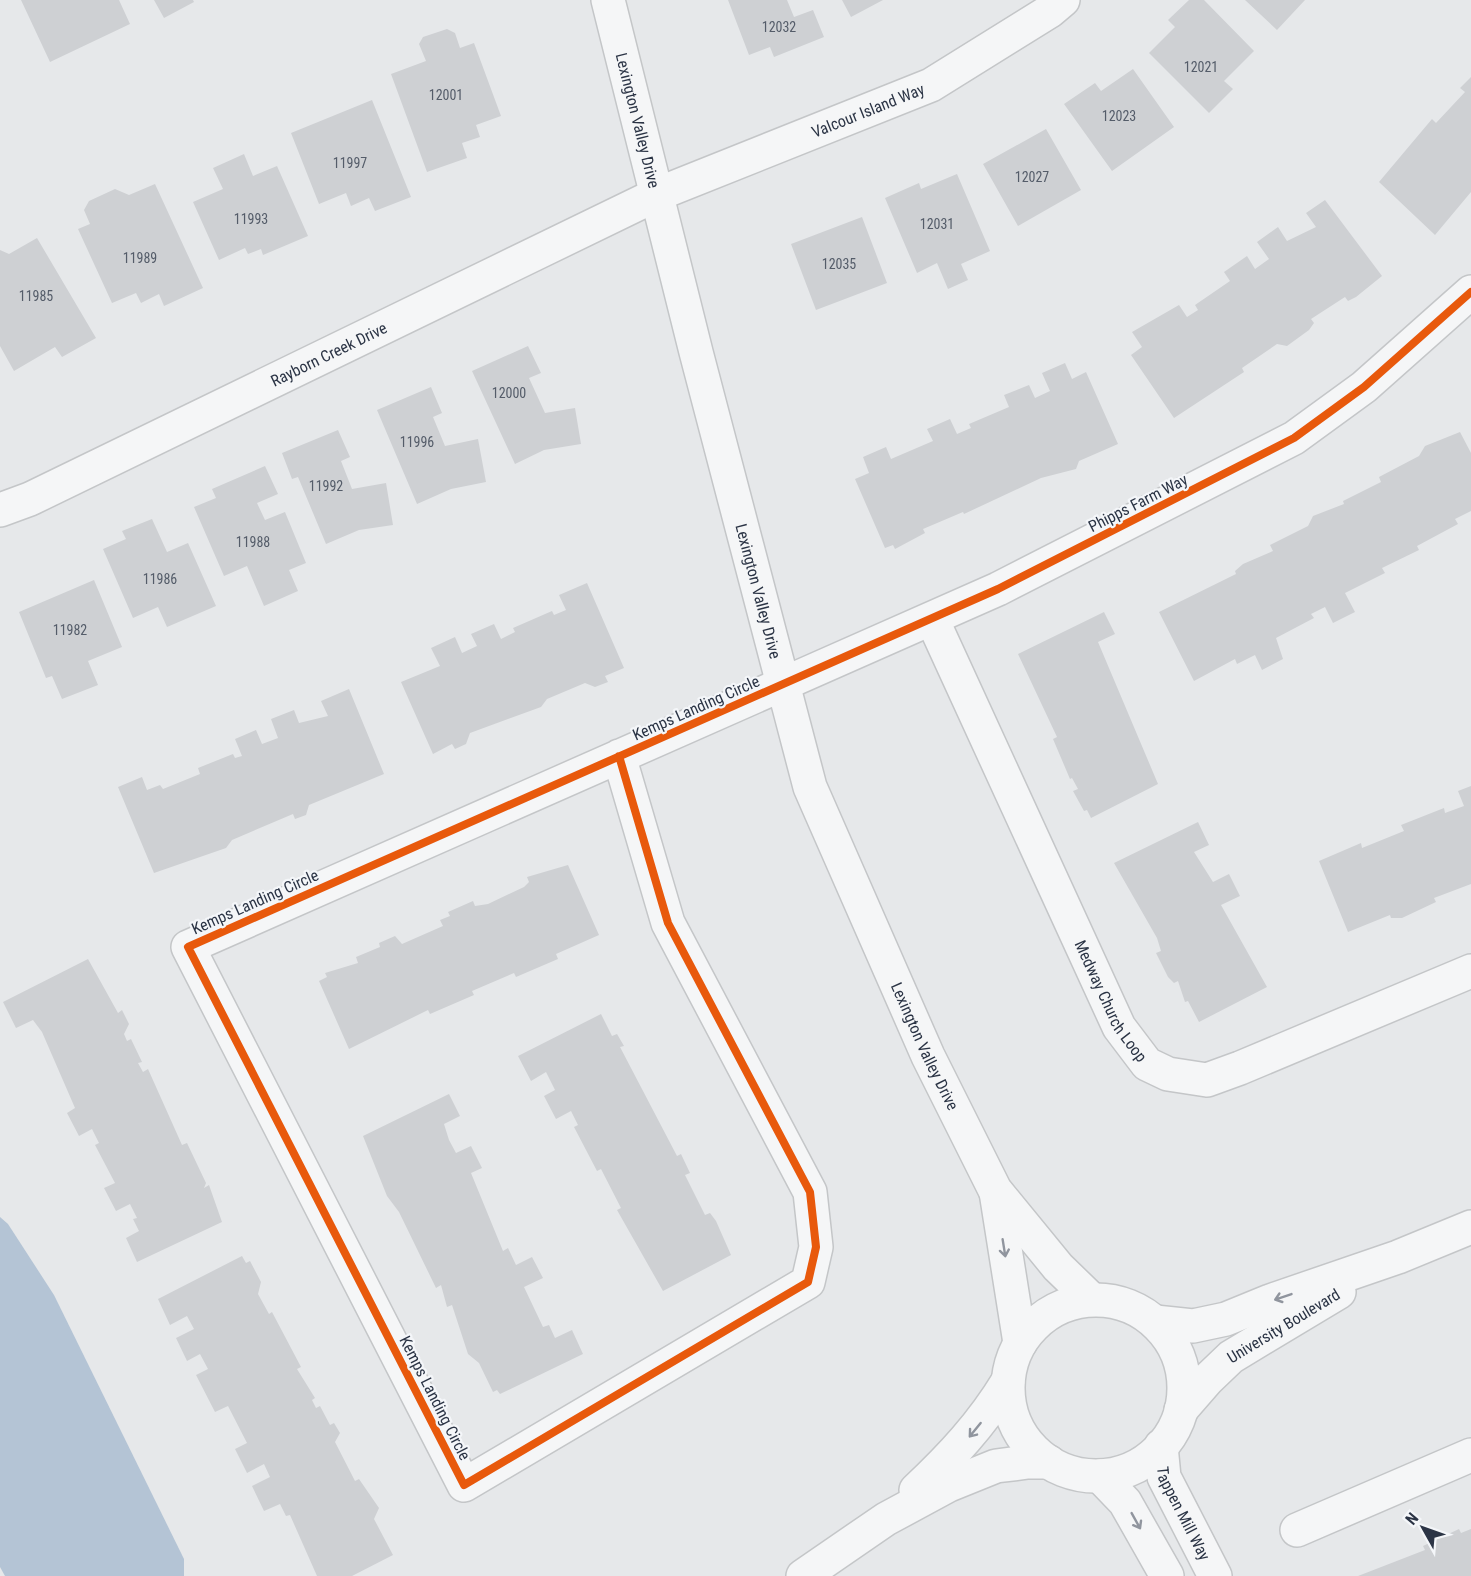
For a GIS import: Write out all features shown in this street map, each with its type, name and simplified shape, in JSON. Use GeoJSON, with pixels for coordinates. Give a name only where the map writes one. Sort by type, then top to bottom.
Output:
{"type":"FeatureCollection","features":[{"type":"Feature","properties":{"kind":"street","name":"Lexington Valley Drive"},"geometry":{"type":"LineString","coordinates":[[608,0],[696,352],[810,787],[928,1056],[995,1190],[1058,1267],[1091,1299]]}},
{"type":"Feature","properties":{"kind":"street","name":"Valcour Island Way"},"geometry":{"type":"LineString","coordinates":[[658,194],[931,85],[1050,11],[1063,0]]}},
{"type":"Feature","properties":{"kind":"street","name":"Rayborn Creek Drive"},"geometry":{"type":"LineString","coordinates":[[0,510],[30,499],[658,194]]}},
{"type":"Feature","properties":{"kind":"street","name":"Phipps Farm Way"},"geometry":{"type":"LineString","coordinates":[[783,685],[998,589],[1294,438],[1364,387],[1469,297]]}},
{"type":"Feature","properties":{"kind":"street","name":"Medway Church Loop"},"geometry":{"type":"LineString","coordinates":[[932,619],[1119,1027],[1147,1064],[1168,1074],[1207,1080],[1471,970]]}},
{"type":"Feature","properties":{"kind":"street","name":"Kemps Landing Circle"},"geometry":{"type":"LineString","coordinates":[[619,756],[668,923],[810,1192],[816,1247],[808,1282],[464,1485],[188,947],[619,756],[783,685]]}},
{"type":"Feature","properties":{"kind":"street","name":"Lexington Valley Drive"},"geometry":{"type":"LineString","coordinates":[[995,1190],[1020,1343]]}},
{"type":"Feature","properties":{"kind":"street","name":"University Boulevard"},"geometry":{"type":"LineString","coordinates":[[1155,1322],[1193,1326],[1212,1323],[1398,1257],[1471,1227]]}},
{"type":"Feature","properties":{"kind":"street","name":"University Boulevard"},"geometry":{"type":"LineString","coordinates":[[1181,1410],[1219,1368],[1246,1346],[1398,1257]]}},
{"type":"Feature","properties":{"kind":"street"},"geometry":{"type":"LineString","coordinates":[[1091,1299],[1131,1306],[1155,1322],[1172,1343],[1180,1362],[1184,1383],[1181,1410],[1176,1423],[1152,1456],[1127,1470],[1100,1476],[1074,1473],[1049,1462],[1028,1445],[1014,1422],[1008,1395],[1008,1381],[1010,1368],[1020,1343],[1028,1331],[1050,1312],[1091,1299]]}},
{"type":"Feature","properties":{"kind":"street"},"geometry":{"type":"LineString","coordinates":[[886,1519],[966,1441],[992,1407],[1008,1381]]}},
{"type":"Feature","properties":{"kind":"street","name":"Tappen Mill Way"},"geometry":{"type":"LineString","coordinates":[[1161,1446],[1164,1477],[1215,1576]]}},
{"type":"Feature","properties":{"kind":"street"},"geometry":{"type":"LineString","coordinates":[[1297,1530],[1471,1455]]}},
{"type":"Feature","properties":{"kind":"street"},"geometry":{"type":"LineString","coordinates":[[802,1576],[886,1519],[949,1485],[996,1466],[1028,1461],[1049,1462]]}},
{"type":"Feature","properties":{"kind":"street"},"geometry":{"type":"LineString","coordinates":[[1100,1476],[1125,1502],[1167,1576]]}},
{"type":"Feature","properties":{"kind":"water"},"geometry":{"type":"Polygon","coordinates":[[[0,1217],[8,1224],[54,1295],[184,1559],[184,1576],[5,1576],[0,1567],[0,1217]]]}},
{"type":"Feature","properties":{"kind":"building"},"geometry":{"type":"Polygon","coordinates":[[[21,0],[119,0],[130,24],[50,62],[21,0]]]}},
{"type":"Feature","properties":{"kind":"building"},"geometry":{"type":"Polygon","coordinates":[[[154,0],[193,0],[194,2],[164,18],[154,0]]]}},
{"type":"Feature","properties":{"kind":"building"},"geometry":{"type":"Polygon","coordinates":[[[728,0],[787,0],[794,17],[813,10],[824,37],[774,57],[770,47],[749,55],[728,0]]]}},
{"type":"Feature","properties":{"kind":"building"},"geometry":{"type":"Polygon","coordinates":[[[842,0],[883,0],[851,17],[842,0]]]}},
{"type":"Feature","properties":{"kind":"building"},"geometry":{"type":"Polygon","coordinates":[[[1189,0],[1204,0],[1254,51],[1224,81],[1233,89],[1209,113],[1149,53],[1175,27],[1168,20],[1189,0]]]}},
{"type":"Feature","properties":{"kind":"building"},"geometry":{"type":"Polygon","coordinates":[[[1245,0],[1305,0],[1277,30],[1245,0]]]}},
{"type":"Feature","properties":{"kind":"building"},"geometry":{"type":"Polygon","coordinates":[[[447,29],[455,33],[460,48],[474,43],[501,116],[476,125],[480,137],[462,143],[467,158],[427,172],[391,74],[426,61],[419,44],[423,37],[447,29]]]}},
{"type":"Feature","properties":{"kind":"building"},"geometry":{"type":"Polygon","coordinates":[[[1133,69],[1174,127],[1112,171],[1064,104],[1095,83],[1101,91],[1133,69]]]}},
{"type":"Feature","properties":{"kind":"building"},"geometry":{"type":"Polygon","coordinates":[[[1471,77],[1471,192],[1435,235],[1379,182],[1432,119],[1436,123],[1465,92],[1460,88],[1471,77]]]}},
{"type":"Feature","properties":{"kind":"building"},"geometry":{"type":"Polygon","coordinates":[[[372,100],[411,197],[375,211],[369,198],[351,206],[346,193],[319,204],[291,133],[372,100]]]}},
{"type":"Feature","properties":{"kind":"building"},"geometry":{"type":"Polygon","coordinates":[[[1046,129],[1081,190],[1018,226],[983,164],[1046,129]]]}},
{"type":"Feature","properties":{"kind":"building"},"geometry":{"type":"Polygon","coordinates":[[[244,154],[253,176],[277,166],[308,236],[263,255],[261,249],[248,254],[245,248],[219,260],[193,202],[223,189],[213,168],[244,154]]]}},
{"type":"Feature","properties":{"kind":"building"},"geometry":{"type":"Polygon","coordinates":[[[957,174],[990,251],[961,264],[968,280],[948,289],[937,263],[917,273],[885,198],[919,183],[921,189],[957,174]]]}},
{"type":"Feature","properties":{"kind":"building"},"geometry":{"type":"Polygon","coordinates":[[[155,184],[203,288],[164,306],[159,294],[141,303],[136,293],[112,303],[78,229],[90,224],[84,210],[89,201],[115,189],[129,195],[155,184]]]}},
{"type":"Feature","properties":{"kind":"building"},"geometry":{"type":"Polygon","coordinates":[[[1325,200],[1382,276],[1356,297],[1348,301],[1345,297],[1311,319],[1314,323],[1309,330],[1287,346],[1277,344],[1242,368],[1244,372],[1174,418],[1131,355],[1142,347],[1132,332],[1179,305],[1187,317],[1198,310],[1195,305],[1230,281],[1224,272],[1247,256],[1255,269],[1269,259],[1257,242],[1278,227],[1287,241],[1316,227],[1306,213],[1325,200]]]}},
{"type":"Feature","properties":{"kind":"building"},"geometry":{"type":"Polygon","coordinates":[[[862,217],[887,283],[816,310],[791,244],[862,217]]]}},
{"type":"Feature","properties":{"kind":"building"},"geometry":{"type":"Polygon","coordinates":[[[37,238],[96,338],[62,357],[55,347],[14,371],[0,346],[0,250],[9,254],[37,238]]]}},
{"type":"Feature","properties":{"kind":"building"},"geometry":{"type":"Polygon","coordinates":[[[528,346],[541,373],[529,378],[545,413],[575,408],[581,444],[544,450],[515,464],[472,371],[528,346]]]}},
{"type":"Feature","properties":{"kind":"building"},"geometry":{"type":"Polygon","coordinates":[[[1065,363],[1072,379],[1086,372],[1118,444],[1079,461],[1076,469],[1041,478],[964,514],[963,512],[923,529],[925,533],[895,549],[893,545],[885,548],[855,479],[869,473],[863,457],[886,447],[891,459],[933,441],[927,429],[950,419],[957,434],[971,428],[969,424],[1009,407],[1004,395],[1029,385],[1035,398],[1050,391],[1042,373],[1065,363]]]}},
{"type":"Feature","properties":{"kind":"building"},"geometry":{"type":"Polygon","coordinates":[[[431,387],[442,413],[433,417],[445,446],[478,439],[486,482],[451,489],[417,504],[377,410],[431,387]]]}},
{"type":"Feature","properties":{"kind":"building"},"geometry":{"type":"Polygon","coordinates":[[[338,430],[350,457],[341,461],[352,489],[386,483],[393,525],[359,530],[326,544],[298,477],[292,479],[282,453],[338,430]]]}},
{"type":"Feature","properties":{"kind":"building"},"geometry":{"type":"Polygon","coordinates":[[[1460,432],[1471,453],[1471,511],[1455,519],[1458,524],[1417,546],[1419,550],[1382,568],[1385,573],[1345,593],[1355,612],[1333,623],[1325,607],[1311,614],[1314,618],[1276,638],[1283,659],[1262,670],[1255,655],[1237,664],[1235,659],[1194,681],[1159,612],[1236,574],[1235,571],[1243,564],[1273,551],[1270,545],[1308,526],[1313,516],[1344,504],[1343,501],[1381,482],[1379,477],[1419,456],[1425,446],[1460,432]]]}},
{"type":"Feature","properties":{"kind":"building"},"geometry":{"type":"Polygon","coordinates":[[[265,466],[278,494],[257,503],[265,520],[285,512],[306,563],[289,570],[298,591],[264,606],[247,566],[224,576],[194,507],[216,498],[212,489],[265,466]]]}},
{"type":"Feature","properties":{"kind":"building"},"geometry":{"type":"Polygon","coordinates":[[[152,519],[167,552],[188,543],[216,606],[167,627],[158,607],[133,618],[103,549],[126,539],[122,531],[152,519]]]}},
{"type":"Feature","properties":{"kind":"building"},"geometry":{"type":"Polygon","coordinates":[[[94,580],[122,647],[88,661],[98,685],[62,699],[52,676],[46,678],[19,612],[94,580]]]}},
{"type":"Feature","properties":{"kind":"building"},"geometry":{"type":"Polygon","coordinates":[[[587,583],[624,668],[605,676],[608,682],[595,687],[585,683],[547,699],[541,707],[470,733],[466,744],[455,749],[452,744],[433,754],[401,682],[440,666],[431,648],[455,637],[462,653],[477,646],[471,634],[494,624],[501,639],[515,632],[513,628],[552,611],[554,615],[566,610],[559,595],[587,583]]]}},
{"type":"Feature","properties":{"kind":"building"},"geometry":{"type":"Polygon","coordinates":[[[1104,612],[1115,634],[1098,642],[1158,784],[1091,818],[1087,810],[1084,811],[1073,791],[1078,789],[1072,778],[1070,779],[1053,739],[1057,737],[1018,654],[1104,612]]]}},
{"type":"Feature","properties":{"kind":"building"},"geometry":{"type":"Polygon","coordinates":[[[349,689],[384,774],[309,805],[306,815],[295,819],[293,814],[232,840],[226,848],[154,873],[118,787],[142,777],[147,790],[160,785],[163,789],[200,774],[198,768],[233,754],[235,758],[242,756],[235,739],[256,730],[262,744],[278,738],[271,719],[294,710],[299,723],[328,716],[321,701],[349,689]]]}},
{"type":"Feature","properties":{"kind":"building"},"geometry":{"type":"Polygon","coordinates":[[[1471,786],[1471,884],[1434,898],[1436,902],[1402,918],[1391,918],[1390,915],[1348,932],[1319,861],[1361,843],[1362,848],[1404,831],[1401,825],[1444,808],[1445,813],[1464,806],[1458,791],[1471,786]]]}},
{"type":"Feature","properties":{"kind":"building"},"geometry":{"type":"Polygon","coordinates":[[[1198,822],[1209,845],[1194,852],[1213,882],[1229,874],[1240,896],[1221,905],[1267,987],[1199,1022],[1188,1001],[1185,1002],[1178,981],[1174,983],[1168,977],[1156,953],[1161,951],[1157,938],[1114,863],[1198,822]]]}},
{"type":"Feature","properties":{"kind":"building"},"geometry":{"type":"Polygon","coordinates":[[[568,865],[599,935],[556,954],[558,959],[516,977],[514,973],[472,991],[474,995],[430,1014],[428,1010],[349,1049],[319,981],[327,977],[325,973],[358,963],[356,957],[380,947],[379,943],[395,936],[402,944],[443,926],[440,920],[450,916],[448,912],[473,901],[475,906],[488,904],[524,887],[529,882],[527,877],[568,865]]]}},
{"type":"Feature","properties":{"kind":"building"},"geometry":{"type":"Polygon","coordinates":[[[88,959],[118,1013],[122,1010],[129,1024],[124,1034],[127,1041],[131,1039],[142,1062],[138,1063],[143,1072],[148,1069],[182,1145],[187,1143],[206,1183],[204,1188],[209,1185],[222,1222],[137,1262],[126,1238],[139,1231],[133,1219],[137,1218],[130,1204],[116,1211],[104,1188],[115,1183],[95,1145],[99,1143],[92,1129],[79,1136],[67,1113],[75,1108],[42,1032],[33,1020],[16,1028],[3,1002],[88,959]]]}},
{"type":"Feature","properties":{"kind":"building"},"geometry":{"type":"Polygon","coordinates":[[[601,1014],[612,1036],[617,1034],[624,1046],[620,1047],[677,1156],[681,1154],[690,1173],[685,1175],[705,1215],[710,1213],[716,1221],[731,1255],[663,1291],[617,1210],[621,1208],[601,1169],[597,1171],[574,1127],[578,1125],[571,1111],[556,1119],[544,1096],[555,1090],[546,1072],[531,1081],[518,1056],[601,1014]]]}},
{"type":"Feature","properties":{"kind":"building"},"geometry":{"type":"Polygon","coordinates":[[[449,1094],[460,1116],[444,1124],[449,1140],[456,1153],[471,1146],[482,1168],[471,1173],[503,1251],[508,1248],[516,1265],[532,1257],[543,1278],[524,1287],[543,1327],[549,1325],[555,1338],[572,1330],[583,1354],[500,1394],[497,1390],[493,1392],[479,1363],[468,1354],[452,1305],[447,1307],[441,1285],[436,1288],[399,1212],[387,1196],[363,1136],[449,1094]]]}},
{"type":"Feature","properties":{"kind":"building"},"geometry":{"type":"Polygon","coordinates":[[[242,1256],[246,1263],[250,1261],[261,1282],[258,1294],[269,1314],[272,1312],[301,1367],[297,1369],[315,1398],[312,1400],[316,1408],[320,1406],[330,1425],[334,1423],[340,1433],[335,1442],[355,1481],[359,1479],[379,1508],[374,1519],[393,1555],[352,1576],[317,1576],[290,1515],[286,1516],[280,1504],[264,1511],[252,1486],[270,1477],[264,1464],[247,1473],[235,1449],[247,1443],[228,1406],[215,1412],[196,1375],[208,1369],[200,1354],[187,1361],[176,1338],[194,1329],[187,1316],[170,1325],[158,1299],[242,1256]]]}},
{"type":"Feature","properties":{"kind":"building"},"geometry":{"type":"Polygon","coordinates":[[[1459,1529],[1461,1533],[1471,1529],[1471,1576],[1358,1576],[1425,1550],[1423,1546],[1459,1529]]]}},
{"type":"Feature","properties":{"kind":"cycle path"},"geometry":{"type":"LineString","coordinates":[[619,756],[668,923],[810,1192],[816,1247],[808,1282],[464,1485],[188,947],[998,589],[1294,438],[1364,387],[1471,292]]}}]}
